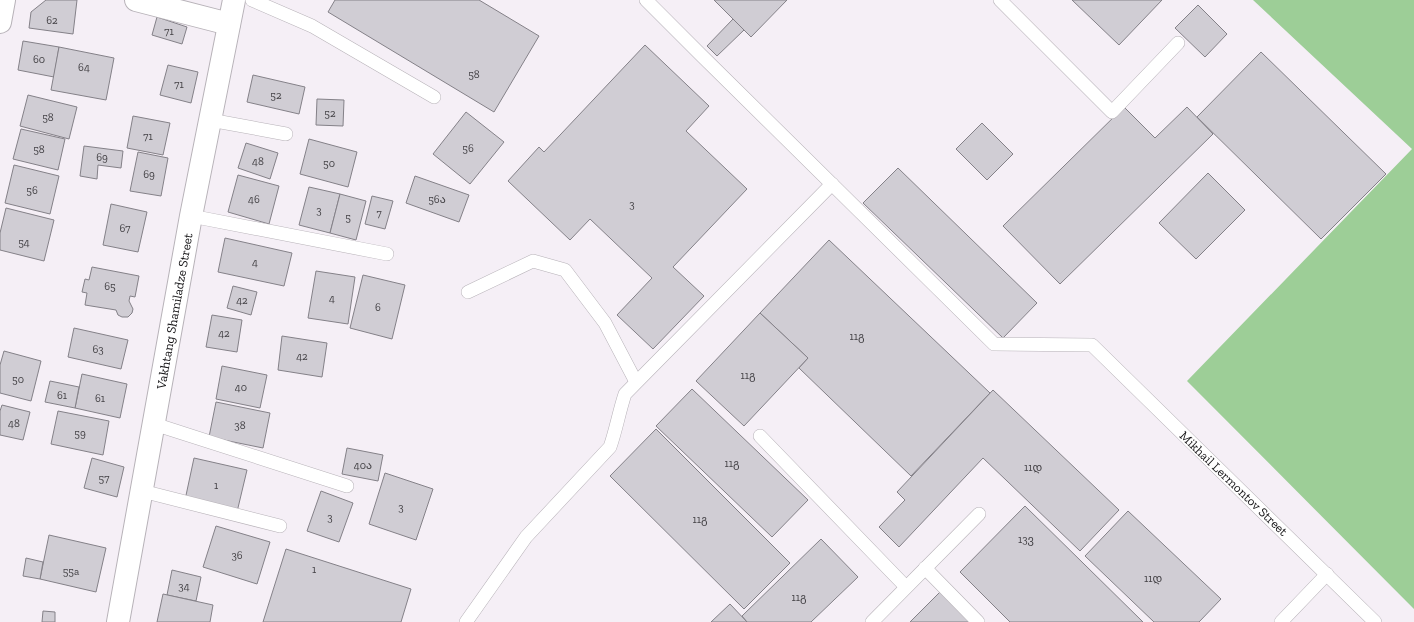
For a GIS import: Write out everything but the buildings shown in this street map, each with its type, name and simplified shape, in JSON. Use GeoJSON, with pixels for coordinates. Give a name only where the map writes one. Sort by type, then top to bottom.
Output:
{"type":"FeatureCollection","features":[{"type":"Feature","properties":{"kind":"street"},"geometry":{"type":"LineString","coordinates":[[0,22],[4,0]]}},
{"type":"Feature","properties":{"kind":"street"},"geometry":{"type":"LineString","coordinates":[[136,0],[229,24]]}},
{"type":"Feature","properties":{"kind":"street","name":"Vakhtang Shamiladze Street"},"geometry":{"type":"LineString","coordinates":[[118,622],[191,216],[234,0]]}},
{"type":"Feature","properties":{"kind":"lane"},"geometry":{"type":"LineString","coordinates":[[252,0],[312,26],[434,97]]}},
{"type":"Feature","properties":{"kind":"lane"},"geometry":{"type":"LineString","coordinates":[[1000,0],[1112,112],[1178,43]]}},
{"type":"Feature","properties":{"kind":"lane"},"geometry":{"type":"LineString","coordinates":[[466,622],[526,537],[610,448],[625,394],[832,184],[701,56],[651,2]]}},
{"type":"Feature","properties":{"kind":"lane"},"geometry":{"type":"LineString","coordinates":[[210,120],[286,134]]}},
{"type":"Feature","properties":{"kind":"lane","name":"Mikhail Lermontov Street"},"geometry":{"type":"LineString","coordinates":[[832,184],[994,344],[1092,345],[1375,622]]}},
{"type":"Feature","properties":{"kind":"lane"},"geometry":{"type":"LineString","coordinates":[[191,216],[386,254]]}},
{"type":"Feature","properties":{"kind":"lane"},"geometry":{"type":"LineString","coordinates":[[468,292],[534,261],[565,270],[605,323],[636,382]]}},
{"type":"Feature","properties":{"kind":"lane"},"geometry":{"type":"LineString","coordinates":[[154,424],[347,486]]}},
{"type":"Feature","properties":{"kind":"lane"},"geometry":{"type":"LineString","coordinates":[[760,436],[906,587]]}},
{"type":"Feature","properties":{"kind":"lane"},"geometry":{"type":"LineString","coordinates":[[142,491],[280,526]]}},
{"type":"Feature","properties":{"kind":"lane"},"geometry":{"type":"LineString","coordinates":[[872,622],[979,514]]}},
{"type":"Feature","properties":{"kind":"lane"},"geometry":{"type":"LineString","coordinates":[[925,568],[978,622]]}},
{"type":"Feature","properties":{"kind":"lane"},"geometry":{"type":"LineString","coordinates":[[1281,622],[1327,574]]}},
{"type":"Feature","properties":{"kind":"green space"},"geometry":{"type":"Polygon","coordinates":[[[1253,0],[1414,0],[1414,609],[1187,381],[1412,149],[1253,0]]]}}]}
